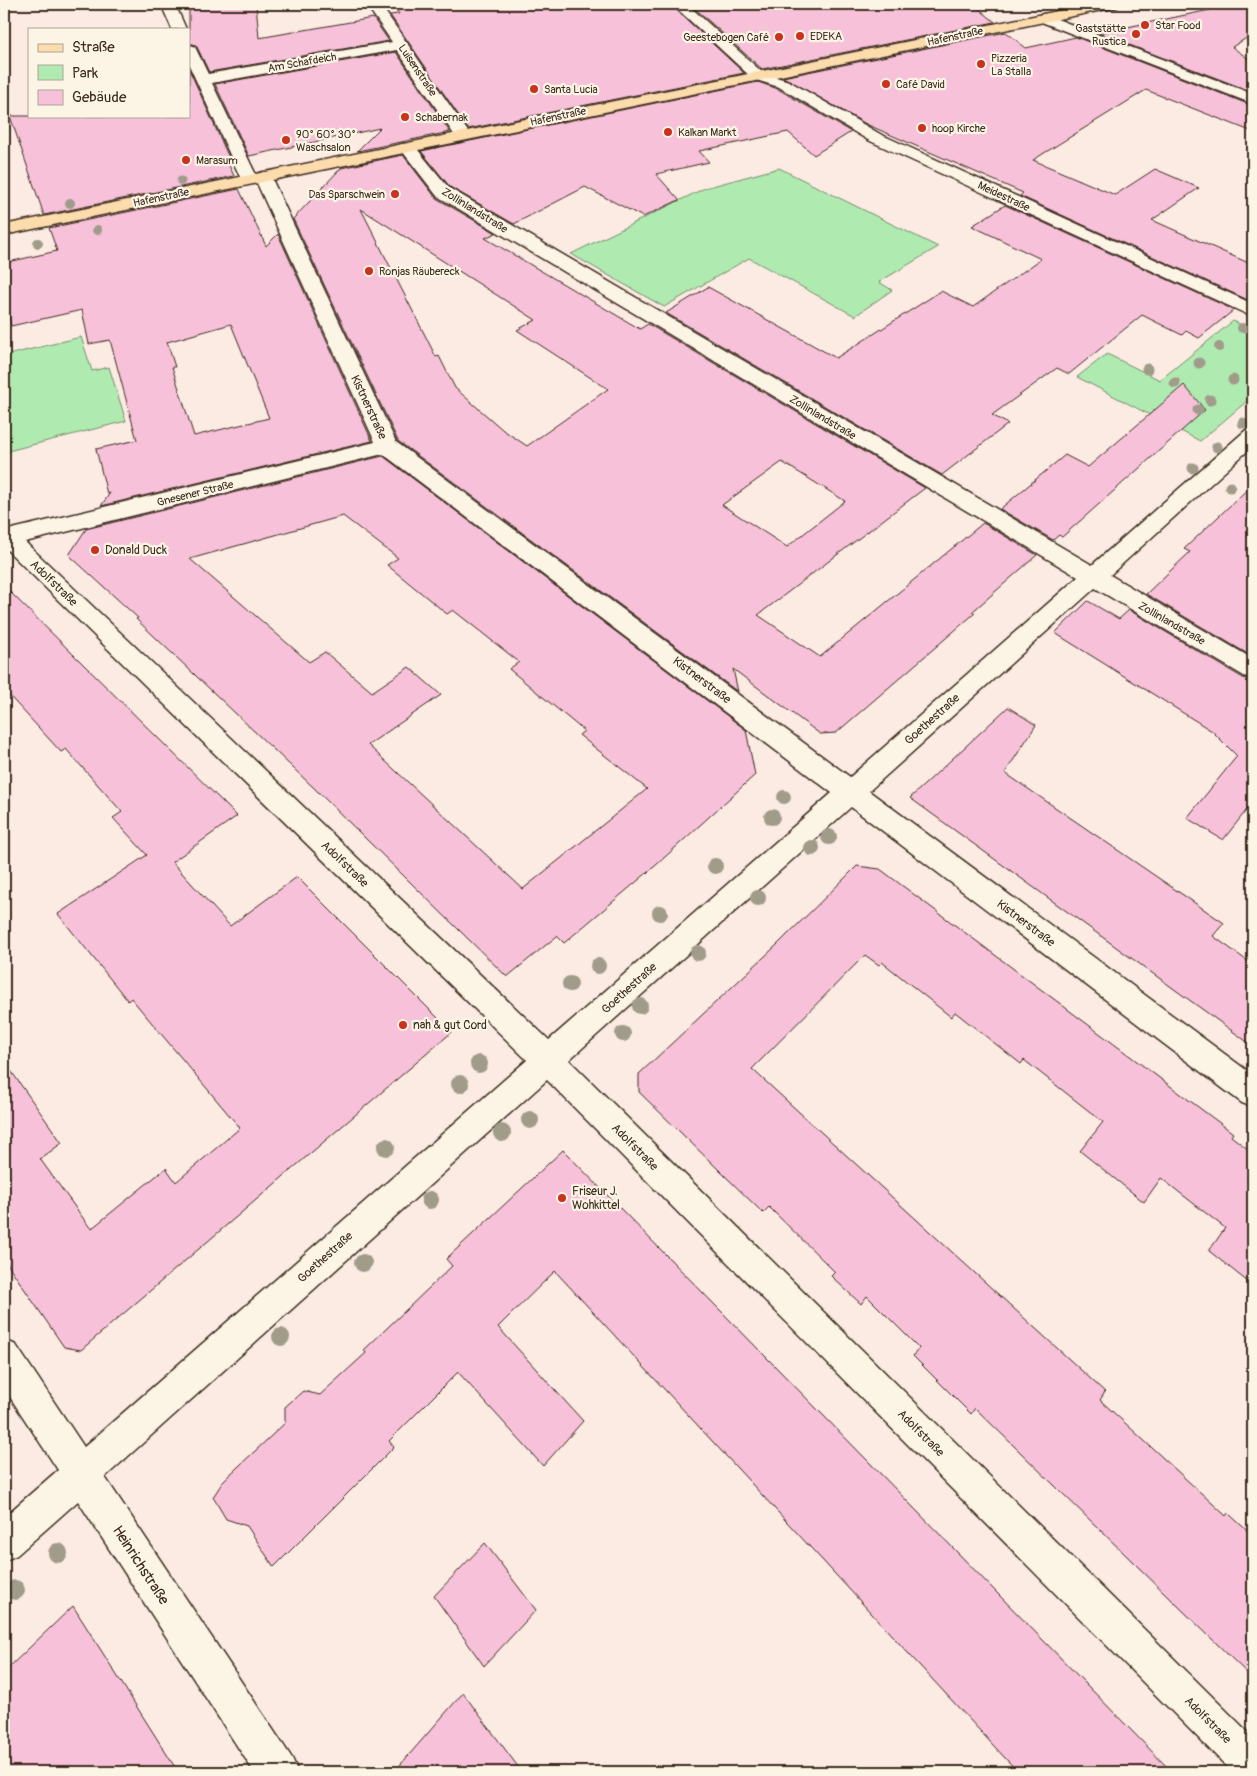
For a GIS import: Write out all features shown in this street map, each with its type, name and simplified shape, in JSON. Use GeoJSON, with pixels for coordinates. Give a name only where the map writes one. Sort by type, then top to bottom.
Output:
{"type":"FeatureCollection","features":[{"type":"Feature","properties":{"kind":"main road","name":"Hafenstraße"},"geometry":{"type":"LineString","coordinates":[[4,230],[1112,4]]}},
{"type":"Feature","properties":{"kind":"street"},"geometry":{"type":"LineString","coordinates":[[168,4],[179,28]]}},
{"type":"Feature","properties":{"kind":"street","name":"Luisenstraße"},"geometry":{"type":"LineString","coordinates":[[373,4],[463,136]]}},
{"type":"Feature","properties":{"kind":"street"},"geometry":{"type":"LineString","coordinates":[[679,4],[758,76]]}},
{"type":"Feature","properties":{"kind":"street"},"geometry":{"type":"LineString","coordinates":[[1044,18],[1253,99]]}},
{"type":"Feature","properties":{"kind":"street","name":"Am Schafdeich"},"geometry":{"type":"LineString","coordinates":[[203,80],[401,45]]}},
{"type":"Feature","properties":{"kind":"street","name":"Kistnerstraße"},"geometry":{"type":"LineString","coordinates":[[190,51],[203,80],[256,178],[387,446],[1253,1093]]}},
{"type":"Feature","properties":{"kind":"street","name":"Meidestraße"},"geometry":{"type":"LineString","coordinates":[[758,76],[784,84],[874,137],[1253,311]]}},
{"type":"Feature","properties":{"kind":"street","name":"Zollinlandstraße"},"geometry":{"type":"LineString","coordinates":[[407,147],[443,192],[1253,670]]}},
{"type":"Feature","properties":{"kind":"street","name":"Goethestraße"},"geometry":{"type":"LineString","coordinates":[[4,1542],[1253,434]]}},
{"type":"Feature","properties":{"kind":"street","name":"Gnesener Straße"},"geometry":{"type":"LineString","coordinates":[[6,539],[387,446]]}},
{"type":"Feature","properties":{"kind":"street","name":"Adolfstraße"},"geometry":{"type":"LineString","coordinates":[[6,539],[548,1060],[1253,1765]]}},
{"type":"Feature","properties":{"kind":"street","name":"Heinrichstraße"},"geometry":{"type":"LineString","coordinates":[[4,1357],[278,1772]]}},
{"type":"Feature","properties":{"kind":"green space"},"geometry":{"type":"Polygon","coordinates":[[[779,168],[938,247],[879,282],[892,290],[855,316],[749,258],[664,307],[571,254],[705,188],[779,168]]]}},
{"type":"Feature","properties":{"kind":"green space"},"geometry":{"type":"Polygon","coordinates":[[[1233,321],[1253,330],[1253,396],[1200,441],[1077,377],[1107,354],[1160,380],[1233,321]]]}},
{"type":"Feature","properties":{"kind":"green space"},"geometry":{"type":"Polygon","coordinates":[[[81,337],[92,371],[109,367],[126,421],[4,452],[4,356],[81,337]]]}},
{"type":"Feature","properties":{"kind":"building"},"geometry":{"type":"Polygon","coordinates":[[[189,4],[256,4],[259,38],[373,18],[389,41],[209,72],[196,45],[190,43],[189,4]]]}},
{"type":"Feature","properties":{"kind":"building"},"geometry":{"type":"Polygon","coordinates":[[[392,4],[670,4],[744,73],[468,129],[390,15],[399,14],[392,4]]]}},
{"type":"Feature","properties":{"kind":"building"},"geometry":{"type":"Polygon","coordinates":[[[690,4],[973,4],[995,22],[762,69],[690,4]]]}},
{"type":"Feature","properties":{"kind":"building"},"geometry":{"type":"Polygon","coordinates":[[[1239,4],[1253,4],[1253,34],[1232,47],[1253,62],[1253,92],[1098,33],[1239,4]]]}},
{"type":"Feature","properties":{"kind":"building"},"geometry":{"type":"Polygon","coordinates":[[[1006,32],[1026,48],[1076,37],[1253,106],[1253,132],[1146,90],[1033,160],[1115,195],[1155,169],[1199,188],[1152,220],[1253,265],[1253,295],[1248,300],[1020,196],[1023,193],[866,124],[783,77],[1006,32]]]}},
{"type":"Feature","properties":{"kind":"building"},"geometry":{"type":"Polygon","coordinates":[[[396,52],[450,132],[357,151],[380,128],[249,156],[215,84],[396,52]]]}},
{"type":"Feature","properties":{"kind":"building"},"geometry":{"type":"Polygon","coordinates":[[[190,71],[230,160],[227,161],[234,176],[44,215],[10,116],[28,116],[28,118],[190,118],[190,71]]]}},
{"type":"Feature","properties":{"kind":"building"},"geometry":{"type":"Polygon","coordinates":[[[758,82],[778,89],[851,132],[814,155],[788,132],[699,151],[709,162],[656,174],[679,200],[643,217],[585,187],[514,224],[450,187],[421,151],[758,82]]]}},
{"type":"Feature","properties":{"kind":"building"},"geometry":{"type":"Polygon","coordinates":[[[403,155],[436,198],[496,233],[485,238],[640,329],[648,324],[925,488],[758,615],[820,657],[983,523],[1037,555],[972,612],[975,613],[836,733],[820,734],[733,669],[738,692],[398,441],[293,219],[341,168],[403,155]],[[361,209],[436,357],[439,356],[455,388],[503,430],[527,446],[608,389],[517,330],[536,320],[361,209]],[[782,462],[722,505],[787,547],[845,501],[782,462]]]}},
{"type":"Feature","properties":{"kind":"building"},"geometry":{"type":"Polygon","coordinates":[[[239,189],[266,246],[278,234],[372,441],[101,506],[110,493],[107,494],[96,449],[137,440],[110,340],[89,344],[82,310],[11,326],[4,293],[4,263],[57,251],[49,228],[239,189]],[[231,324],[167,342],[175,367],[172,367],[194,436],[269,418],[231,324]]]}},
{"type":"Feature","properties":{"kind":"building"},"geometry":{"type":"Polygon","coordinates":[[[1005,205],[1234,310],[1199,338],[1186,331],[1182,335],[1142,315],[1069,374],[1057,368],[992,415],[1008,424],[942,475],[666,313],[708,287],[836,358],[941,291],[973,307],[1041,259],[972,226],[1005,205]]]}},
{"type":"Feature","properties":{"kind":"building"},"geometry":{"type":"Polygon","coordinates":[[[1184,385],[1205,410],[1062,537],[1059,535],[1053,540],[1000,509],[1065,455],[1088,467],[1184,385]]]}},
{"type":"Feature","properties":{"kind":"building"},"geometry":{"type":"Polygon","coordinates":[[[383,456],[746,730],[755,775],[654,867],[564,943],[557,936],[507,977],[313,787],[136,619],[138,618],[69,555],[86,529],[383,456]],[[343,516],[190,559],[309,662],[325,652],[372,692],[409,667],[441,695],[368,745],[523,889],[647,789],[579,735],[584,731],[509,669],[519,662],[453,610],[447,614],[387,565],[398,558],[343,516]]]}},
{"type":"Feature","properties":{"kind":"building"},"geometry":{"type":"Polygon","coordinates":[[[1253,484],[1253,657],[1146,594],[1190,552],[1184,549],[1253,484]]]}},
{"type":"Feature","properties":{"kind":"building"},"geometry":{"type":"Polygon","coordinates":[[[4,586],[237,816],[172,862],[230,926],[297,877],[452,1032],[81,1350],[64,1347],[4,1259],[4,1061],[62,1143],[40,1159],[91,1229],[166,1168],[176,1182],[240,1128],[131,998],[128,1001],[58,914],[147,855],[113,818],[122,812],[66,749],[61,752],[4,690],[4,586]]]}},
{"type":"Feature","properties":{"kind":"building"},"geometry":{"type":"Polygon","coordinates":[[[1088,601],[1119,619],[1129,610],[1243,678],[1253,681],[1253,802],[1223,840],[1187,818],[1237,756],[1212,731],[1055,633],[1088,601]]]}},
{"type":"Feature","properties":{"kind":"building"},"geometry":{"type":"Polygon","coordinates":[[[1008,707],[1036,725],[1005,773],[1224,923],[1213,936],[1253,965],[1253,1046],[910,798],[1008,707]]]}},
{"type":"Feature","properties":{"kind":"building"},"geometry":{"type":"Polygon","coordinates":[[[857,866],[880,869],[1233,1133],[1231,1136],[1253,1153],[1253,1286],[1209,1251],[1225,1228],[1161,1178],[1144,1202],[1080,1151],[1103,1122],[1024,1060],[1021,1064],[955,1012],[951,1017],[882,962],[879,965],[865,955],[752,1069],[1105,1392],[1100,1400],[1226,1516],[1228,1513],[1253,1536],[1253,1679],[975,1408],[971,1414],[913,1356],[919,1348],[867,1296],[861,1304],[831,1276],[835,1272],[769,1207],[763,1213],[639,1092],[639,1074],[778,944],[857,866]]]}},
{"type":"Feature","properties":{"kind":"building"},"geometry":{"type":"Polygon","coordinates":[[[563,1150],[1172,1772],[1018,1772],[555,1271],[498,1327],[583,1421],[543,1466],[458,1372],[389,1441],[394,1447],[274,1567],[247,1526],[226,1519],[213,1497],[224,1480],[285,1423],[285,1407],[303,1391],[320,1395],[366,1353],[364,1350],[452,1266],[446,1259],[563,1150]]]}},
{"type":"Feature","properties":{"kind":"building"},"geometry":{"type":"Polygon","coordinates":[[[485,1543],[536,1610],[484,1666],[434,1596],[485,1543]]]}},
{"type":"Feature","properties":{"kind":"building"},"geometry":{"type":"Polygon","coordinates":[[[73,1606],[178,1772],[4,1772],[4,1672],[73,1606]]]}},
{"type":"Feature","properties":{"kind":"building"},"geometry":{"type":"Polygon","coordinates":[[[463,1693],[522,1772],[394,1772],[463,1693]]]}},
{"type":"Feature","properties":{"kind":"place","name":"Star Food"},"geometry":{"type":"Point","coordinates":[1145,25]}},
{"type":"Feature","properties":{"kind":"place","name":"Gaststätte Rustica"},"geometry":{"type":"Point","coordinates":[1136,34]}},
{"type":"Feature","properties":{"kind":"place","name":"EDEKA"},"geometry":{"type":"Point","coordinates":[800,36]}},
{"type":"Feature","properties":{"kind":"place","name":"Geestebogen Café"},"geometry":{"type":"Point","coordinates":[779,37]}},
{"type":"Feature","properties":{"kind":"place","name":"Pizzeria La Stalla"},"geometry":{"type":"Point","coordinates":[981,64]}},
{"type":"Feature","properties":{"kind":"place","name":"Café David"},"geometry":{"type":"Point","coordinates":[886,84]}},
{"type":"Feature","properties":{"kind":"place","name":"Santa Lucia"},"geometry":{"type":"Point","coordinates":[534,89]}},
{"type":"Feature","properties":{"kind":"place","name":"Schabernak"},"geometry":{"type":"Point","coordinates":[405,117]}},
{"type":"Feature","properties":{"kind":"place","name":"hoop Kirche"},"geometry":{"type":"Point","coordinates":[922,128]}},
{"type":"Feature","properties":{"kind":"place","name":"Kalkan Markt"},"geometry":{"type":"Point","coordinates":[668,132]}},
{"type":"Feature","properties":{"kind":"place","name":"90° 60° 30° Waschsalon"},"geometry":{"type":"Point","coordinates":[286,140]}},
{"type":"Feature","properties":{"kind":"place","name":"Marasum"},"geometry":{"type":"Point","coordinates":[186,160]}},
{"type":"Feature","properties":{"kind":"place","name":"Das Sparschwein"},"geometry":{"type":"Point","coordinates":[395,194]}},
{"type":"Feature","properties":{"kind":"place","name":"Ronjas Räubereck"},"geometry":{"type":"Point","coordinates":[369,271]}},
{"type":"Feature","properties":{"kind":"place","name":"Donald Duck"},"geometry":{"type":"Point","coordinates":[95,550]}},
{"type":"Feature","properties":{"kind":"place","name":"nah & gut Cord"},"geometry":{"type":"Point","coordinates":[403,1025]}},
{"type":"Feature","properties":{"kind":"place","name":"Friseur J. Wohkittel"},"geometry":{"type":"Point","coordinates":[562,1198]}}]}
